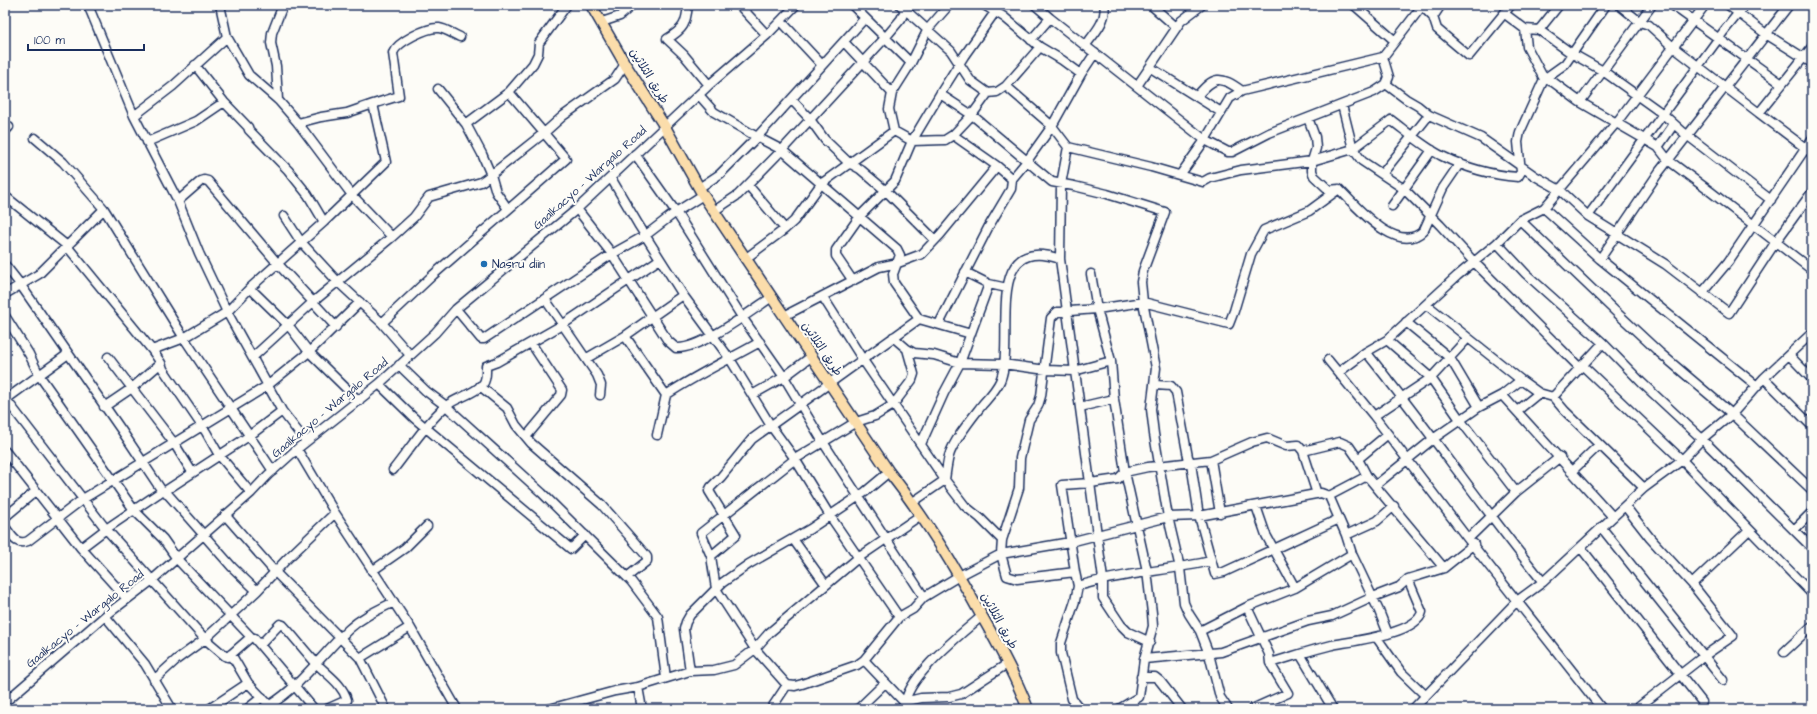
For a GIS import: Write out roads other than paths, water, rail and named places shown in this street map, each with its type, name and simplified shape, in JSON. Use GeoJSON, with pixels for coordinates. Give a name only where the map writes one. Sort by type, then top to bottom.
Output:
{"type":"FeatureCollection","features":[{"type":"Feature","properties":{"kind":"main road","name":"طريق الثلاثين"},"geometry":{"type":"LineString","coordinates":[[591,5],[625,64],[665,127],[701,192],[744,259],[772,297],[812,356],[828,383],[889,472],[913,502],[959,576],[1002,650],[1028,709]]}},
{"type":"Feature","properties":{"kind":"street"},"geometry":{"type":"LineString","coordinates":[[88,5],[134,116],[178,201],[199,253],[226,312],[253,357],[267,386],[282,411],[306,442]]}},
{"type":"Feature","properties":{"kind":"street"},"geometry":{"type":"LineString","coordinates":[[220,5],[227,37],[250,75],[278,100],[298,123],[352,195],[392,237]]}},
{"type":"Feature","properties":{"kind":"street"},"geometry":{"type":"LineString","coordinates":[[278,100],[276,66],[271,43],[272,33],[283,5]]}},
{"type":"Feature","properties":{"kind":"street"},"geometry":{"type":"LineString","coordinates":[[466,124],[509,92],[533,64],[538,54],[539,43],[567,5]]}},
{"type":"Feature","properties":{"kind":"street"},"geometry":{"type":"LineString","coordinates":[[602,22],[620,16],[632,5]]}},
{"type":"Feature","properties":{"kind":"street"},"geometry":{"type":"LineString","coordinates":[[688,5],[686,21],[676,34],[667,39],[684,55],[709,85]]}},
{"type":"Feature","properties":{"kind":"street"},"geometry":{"type":"LineString","coordinates":[[739,5],[767,35]]}},
{"type":"Feature","properties":{"kind":"street","name":"Gaalkacyo - Wargalo Road"},"geometry":{"type":"LineString","coordinates":[[5,702],[105,616],[177,559],[251,493],[297,449],[379,384],[435,333],[456,309],[577,209],[709,85],[767,35],[796,5]]}},
{"type":"Feature","properties":{"kind":"street"},"geometry":{"type":"LineString","coordinates":[[852,5],[911,63]]}},
{"type":"Feature","properties":{"kind":"street"},"geometry":{"type":"LineString","coordinates":[[949,5],[928,30],[911,63],[892,93],[888,109],[894,131],[912,141],[939,141],[953,135],[972,115],[988,93]]}},
{"type":"Feature","properties":{"kind":"street"},"geometry":{"type":"LineString","coordinates":[[984,5],[998,8],[1031,40],[1081,74]]}},
{"type":"Feature","properties":{"kind":"street"},"geometry":{"type":"LineString","coordinates":[[1035,5],[1205,140],[1228,152],[1232,152],[1269,133],[1374,92],[1386,84],[1389,78],[1383,57]]}},
{"type":"Feature","properties":{"kind":"street"},"geometry":{"type":"LineString","coordinates":[[1085,46],[1104,17],[1106,12],[1104,5]]}},
{"type":"Feature","properties":{"kind":"street"},"geometry":{"type":"LineString","coordinates":[[1151,5],[1176,27]]}},
{"type":"Feature","properties":{"kind":"street"},"geometry":{"type":"LineString","coordinates":[[1137,86],[1151,68],[1181,20],[1202,5]]}},
{"type":"Feature","properties":{"kind":"street"},"geometry":{"type":"LineString","coordinates":[[1354,5],[1395,41]]}},
{"type":"Feature","properties":{"kind":"street"},"geometry":{"type":"LineString","coordinates":[[1180,175],[1205,140],[1230,98],[1242,91],[1383,57],[1421,5],[1433,17],[1437,29],[1470,56],[1511,5]]}},
{"type":"Feature","properties":{"kind":"street"},"geometry":{"type":"LineString","coordinates":[[1433,17],[1441,5]]}},
{"type":"Feature","properties":{"kind":"street"},"geometry":{"type":"LineString","coordinates":[[1539,30],[1559,5]]}},
{"type":"Feature","properties":{"kind":"street"},"geometry":{"type":"LineString","coordinates":[[1006,86],[1052,126],[1068,147],[1203,182],[1210,178],[1241,170],[1312,161],[1353,149],[1391,120],[1442,156],[1480,171],[1507,177],[1518,177],[1520,172],[1518,142],[1520,132],[1544,79],[1565,64],[1571,53],[1606,5]]}},
{"type":"Feature","properties":{"kind":"street"},"geometry":{"type":"LineString","coordinates":[[1619,5],[1640,22],[1649,25],[1697,67],[1809,151]]}},
{"type":"Feature","properties":{"kind":"street"},"geometry":{"type":"LineString","coordinates":[[1580,102],[1652,5]]}},
{"type":"Feature","properties":{"kind":"street"},"geometry":{"type":"LineString","coordinates":[[1672,5],[1782,84]]}},
{"type":"Feature","properties":{"kind":"street"},"geometry":{"type":"LineString","coordinates":[[1339,372],[1366,352],[1387,340],[1497,243],[1520,220],[1544,208],[1616,122],[1705,5]]}},
{"type":"Feature","properties":{"kind":"street"},"geometry":{"type":"LineString","coordinates":[[1728,5],[1766,34],[1805,57],[1812,63]]}},
{"type":"Feature","properties":{"kind":"street"},"geometry":{"type":"LineString","coordinates":[[1588,216],[1718,38],[1745,5]]}},
{"type":"Feature","properties":{"kind":"street"},"geometry":{"type":"LineString","coordinates":[[1600,259],[1616,233],[1687,134],[1725,88],[1789,5]]}},
{"type":"Feature","properties":{"kind":"street"},"geometry":{"type":"LineString","coordinates":[[714,211],[738,195],[782,150],[862,61],[885,38],[901,19],[906,7],[951,51],[970,80],[988,93],[997,92],[1006,86],[1040,47]]}},
{"type":"Feature","properties":{"kind":"street"},"geometry":{"type":"LineString","coordinates":[[853,281],[836,256],[835,252],[860,216],[898,177],[912,141],[959,64],[998,8]]}},
{"type":"Feature","properties":{"kind":"street"},"geometry":{"type":"LineString","coordinates":[[1505,14],[1524,29],[1539,30],[1571,53],[1603,70],[1663,114],[1771,200]]}},
{"type":"Feature","properties":{"kind":"street"},"geometry":{"type":"LineString","coordinates":[[456,309],[481,339],[484,339],[612,254],[646,235],[701,192],[720,174],[792,100],[865,18]]}},
{"type":"Feature","properties":{"kind":"street"},"geometry":{"type":"LineString","coordinates":[[1031,40],[1050,18]]}},
{"type":"Feature","properties":{"kind":"street"},"geometry":{"type":"LineString","coordinates":[[781,21],[822,65]]}},
{"type":"Feature","properties":{"kind":"street"},"geometry":{"type":"LineString","coordinates":[[298,123],[321,117],[347,113],[399,96],[393,53],[400,43],[434,29],[444,30],[460,37]]}},
{"type":"Feature","properties":{"kind":"street"},"geometry":{"type":"LineString","coordinates":[[1524,29],[1527,47],[1544,79],[1553,82],[1580,102],[1658,147],[1668,160],[1812,270]]}},
{"type":"Feature","properties":{"kind":"street"},"geometry":{"type":"LineString","coordinates":[[134,116],[173,86],[227,37]]}},
{"type":"Feature","properties":{"kind":"street"},"geometry":{"type":"LineString","coordinates":[[844,42],[892,93]]}},
{"type":"Feature","properties":{"kind":"street"},"geometry":{"type":"LineString","coordinates":[[1760,113],[1812,47]]}},
{"type":"Feature","properties":{"kind":"street"},"geometry":{"type":"LineString","coordinates":[[938,324],[989,226],[1011,189],[1012,179],[1052,126],[1081,74],[1095,53]]}},
{"type":"Feature","properties":{"kind":"street"},"geometry":{"type":"LineString","coordinates":[[253,357],[289,326],[313,302],[414,217],[429,197],[482,182],[563,116],[615,79],[625,64]]}},
{"type":"Feature","properties":{"kind":"street"},"geometry":{"type":"LineString","coordinates":[[195,65],[224,102],[292,175],[308,195],[324,222]]}},
{"type":"Feature","properties":{"kind":"street"},"geometry":{"type":"LineString","coordinates":[[1151,68],[1221,112]]}},
{"type":"Feature","properties":{"kind":"street"},"geometry":{"type":"LineString","coordinates":[[1197,96],[1209,82],[1215,81],[1230,83],[1242,91]]}},
{"type":"Feature","properties":{"kind":"street"},"geometry":{"type":"LineString","coordinates":[[1386,84],[1429,115],[1481,138],[1535,176],[1560,190],[1588,216],[1665,264],[1729,313],[1775,243],[1812,194]]}},
{"type":"Feature","properties":{"kind":"street"},"geometry":{"type":"LineString","coordinates":[[438,89],[466,124],[482,154],[496,192],[508,210]]}},
{"type":"Feature","properties":{"kind":"street"},"geometry":{"type":"LineString","coordinates":[[382,323],[566,159],[509,92]]}},
{"type":"Feature","properties":{"kind":"street"},"geometry":{"type":"LineString","coordinates":[[940,94],[972,115],[1052,182],[1107,194],[1165,212],[1143,271],[1141,282],[1143,302],[1156,368],[1151,409],[1158,467],[1180,568],[1184,603],[1200,631],[1209,654],[1220,697],[1228,709]]}},
{"type":"Feature","properties":{"kind":"street"},"geometry":{"type":"LineString","coordinates":[[699,95],[714,112],[782,150],[897,249],[900,255],[893,274],[894,283],[919,319],[970,334]]}},
{"type":"Feature","properties":{"kind":"street"},"geometry":{"type":"LineString","coordinates":[[792,100],[810,118],[825,140],[849,162],[860,169],[886,191],[936,240]]}},
{"type":"Feature","properties":{"kind":"street"},"geometry":{"type":"LineString","coordinates":[[147,142],[196,121],[224,102]]}},
{"type":"Feature","properties":{"kind":"street"},"geometry":{"type":"LineString","coordinates":[[152,350],[184,338],[226,312],[250,288],[324,222],[386,162],[373,104]]}},
{"type":"Feature","properties":{"kind":"street"},"geometry":{"type":"LineString","coordinates":[[1342,105],[1353,149],[1362,161],[1404,189],[1474,262],[1581,367],[1682,460],[1812,594]]}},
{"type":"Feature","properties":{"kind":"street"},"geometry":{"type":"LineString","coordinates":[[1382,174],[1429,115]]}},
{"type":"Feature","properties":{"kind":"street"},"geometry":{"type":"LineString","coordinates":[[1308,118],[1315,137],[1316,148],[1312,161],[1312,171],[1328,190],[1339,189],[1382,230],[1392,234],[1404,237],[1421,233],[1428,225],[1430,215],[1443,188],[1460,163]]}},
{"type":"Feature","properties":{"kind":"street"},"geometry":{"type":"LineString","coordinates":[[1658,147],[1674,124]]}},
{"type":"Feature","properties":{"kind":"street"},"geometry":{"type":"LineString","coordinates":[[744,259],[794,222],[821,184],[849,162],[894,131]]}},
{"type":"Feature","properties":{"kind":"street"},"geometry":{"type":"LineString","coordinates":[[953,135],[997,166],[1012,179]]}},
{"type":"Feature","properties":{"kind":"street"},"geometry":{"type":"LineString","coordinates":[[35,138],[63,162],[104,209],[229,408],[273,471]]}},
{"type":"Feature","properties":{"kind":"street"},"geometry":{"type":"LineString","coordinates":[[1702,293],[1728,262],[1771,200],[1809,151],[1812,139]]}},
{"type":"Feature","properties":{"kind":"street"},"geometry":{"type":"LineString","coordinates":[[1068,147],[1061,184],[1060,259],[1068,313],[1074,371],[1095,515],[1096,535],[1103,579],[1103,598],[1128,632],[1150,642]]}},
{"type":"Feature","properties":{"kind":"street"},"geometry":{"type":"LineString","coordinates":[[1392,206],[1432,150]]}},
{"type":"Feature","properties":{"kind":"street"},"geometry":{"type":"LineString","coordinates":[[635,154],[676,212],[742,317],[784,377],[823,442],[924,597]]}},
{"type":"Feature","properties":{"kind":"street"},"geometry":{"type":"LineString","coordinates":[[784,316],[878,267],[898,263],[922,254],[936,240],[997,166]]}},
{"type":"Feature","properties":{"kind":"street"},"geometry":{"type":"LineString","coordinates":[[611,178],[683,295],[730,359],[771,426],[795,460],[858,558],[899,617]]}},
{"type":"Feature","properties":{"kind":"street"},"geometry":{"type":"LineString","coordinates":[[178,201],[201,181],[208,181],[278,264],[336,327]]}},
{"type":"Feature","properties":{"kind":"street"},"geometry":{"type":"LineString","coordinates":[[748,185],[786,229]]}},
{"type":"Feature","properties":{"kind":"street"},"geometry":{"type":"LineString","coordinates":[[1075,572],[1017,579],[1007,576],[1001,554],[1002,540],[1019,488],[1020,458],[1029,420],[1038,406],[1046,370],[1052,318],[1057,312],[1068,313],[1143,302],[1229,324],[1251,254],[1264,230],[1309,211],[1339,189]]}},
{"type":"Feature","properties":{"kind":"street"},"geometry":{"type":"LineString","coordinates":[[5,196],[66,245],[152,350],[161,364],[162,369],[201,425],[219,455],[251,493]]}},
{"type":"Feature","properties":{"kind":"street"},"geometry":{"type":"LineString","coordinates":[[1544,208],[1600,259],[1758,386]]}},
{"type":"Feature","properties":{"kind":"street"},"geometry":{"type":"LineString","coordinates":[[5,294],[39,274],[66,245],[104,209]]}},
{"type":"Feature","properties":{"kind":"street"},"geometry":{"type":"LineString","coordinates":[[577,209],[612,254],[668,341],[676,348],[688,347],[712,336],[772,297]]}},
{"type":"Feature","properties":{"kind":"street"},"geometry":{"type":"LineString","coordinates":[[284,216],[301,242],[338,282],[382,323],[410,355]]}},
{"type":"Feature","properties":{"kind":"street"},"geometry":{"type":"LineString","coordinates":[[1520,220],[1660,353],[1732,414],[1812,490]]}},
{"type":"Feature","properties":{"kind":"street"},"geometry":{"type":"LineString","coordinates":[[1497,243],[1526,274],[1603,343],[1642,383],[1702,439],[1812,548]]}},
{"type":"Feature","properties":{"kind":"street"},"geometry":{"type":"LineString","coordinates":[[913,502],[945,480],[951,450],[1000,382],[1003,364],[1007,288],[1010,273],[1020,260],[1036,254],[1049,255],[1060,259]]}},
{"type":"Feature","properties":{"kind":"street"},"geometry":{"type":"LineString","coordinates":[[393,470],[426,428],[446,406],[480,386],[486,379],[486,366],[497,362],[562,325],[660,258]]}},
{"type":"Feature","properties":{"kind":"street"},"geometry":{"type":"LineString","coordinates":[[5,265],[20,284],[163,491],[204,534],[232,567],[257,591]]}},
{"type":"Feature","properties":{"kind":"street"},"geometry":{"type":"LineString","coordinates":[[965,272],[989,284],[1007,288]]}},
{"type":"Feature","properties":{"kind":"street"},"geometry":{"type":"LineString","coordinates":[[1091,274],[1097,309],[1111,361],[1114,399],[1125,472],[1147,571],[1153,626],[1150,642],[1144,659],[1139,697],[1120,709]]}},
{"type":"Feature","properties":{"kind":"street"},"geometry":{"type":"LineString","coordinates":[[921,444],[944,393],[960,363],[989,284]]}},
{"type":"Feature","properties":{"kind":"street"},"geometry":{"type":"LineString","coordinates":[[250,288],[289,326],[309,352],[359,401]]}},
{"type":"Feature","properties":{"kind":"street"},"geometry":{"type":"LineString","coordinates":[[587,358],[625,336],[683,295]]}},
{"type":"Feature","properties":{"kind":"street"},"geometry":{"type":"LineString","coordinates":[[823,297],[863,360],[945,480],[965,506],[980,518],[1002,540]]}},
{"type":"Feature","properties":{"kind":"street"},"geometry":{"type":"LineString","coordinates":[[545,299],[562,325],[587,358],[601,384],[600,395]]}},
{"type":"Feature","properties":{"kind":"street"},"geometry":{"type":"LineString","coordinates":[[5,527],[17,542],[22,544],[28,541],[57,517],[83,499],[201,425],[267,386],[309,352],[360,302]]}},
{"type":"Feature","properties":{"kind":"street"},"geometry":{"type":"LineString","coordinates":[[1427,305],[1521,380],[1539,393],[1553,397],[1644,488]]}},
{"type":"Feature","properties":{"kind":"street"},"geometry":{"type":"LineString","coordinates":[[5,316],[29,354],[39,375],[134,510],[163,539],[177,559],[230,616],[251,637],[254,638],[314,709]]}},
{"type":"Feature","properties":{"kind":"street"},"geometry":{"type":"LineString","coordinates":[[711,556],[736,535],[709,491],[743,449],[752,439],[919,319]]}},
{"type":"Feature","properties":{"kind":"street"},"geometry":{"type":"LineString","coordinates":[[1406,322],[1450,358],[1478,407]]}},
{"type":"Feature","properties":{"kind":"street"},"geometry":{"type":"LineString","coordinates":[[1418,707],[1425,695],[1517,601],[1543,582],[1644,488],[1682,460],[1702,439],[1732,414],[1764,378],[1812,333]]}},
{"type":"Feature","properties":{"kind":"street"},"geometry":{"type":"LineString","coordinates":[[625,336],[666,395]]}},
{"type":"Feature","properties":{"kind":"street"},"geometry":{"type":"LineString","coordinates":[[893,338],[914,353],[934,355],[960,363],[1003,364],[1046,370],[1074,371],[1111,361]]}},
{"type":"Feature","properties":{"kind":"street"},"geometry":{"type":"LineString","coordinates":[[1374,416],[1431,378],[1468,338]]}},
{"type":"Feature","properties":{"kind":"street"},"geometry":{"type":"LineString","coordinates":[[1387,340],[1431,378],[1461,421],[1516,492]]}},
{"type":"Feature","properties":{"kind":"street"},"geometry":{"type":"LineString","coordinates":[[657,435],[666,395],[693,378],[760,342]]}},
{"type":"Feature","properties":{"kind":"street"},"geometry":{"type":"LineString","coordinates":[[526,437],[561,395],[562,390],[531,343]]}},
{"type":"Feature","properties":{"kind":"street"},"geometry":{"type":"LineString","coordinates":[[1553,397],[1603,343]]}},
{"type":"Feature","properties":{"kind":"street"},"geometry":{"type":"LineString","coordinates":[[908,349],[914,374],[912,380],[893,405],[874,416],[856,422],[795,460],[723,513],[700,533],[711,556],[716,589],[755,649],[787,685],[795,686],[849,669],[864,660],[899,617],[913,609],[924,597],[959,576],[1001,554],[1070,542],[1168,518],[1220,513],[1317,494],[1325,494],[1329,496],[1352,554],[1373,597],[1388,634]]}},
{"type":"Feature","properties":{"kind":"street"},"geometry":{"type":"LineString","coordinates":[[1366,352],[1543,582]]}},
{"type":"Feature","properties":{"kind":"street"},"geometry":{"type":"LineString","coordinates":[[68,354],[5,399],[106,529],[151,581],[205,638],[226,657],[251,637]]}},
{"type":"Feature","properties":{"kind":"street"},"geometry":{"type":"LineString","coordinates":[[1789,355],[1812,379]]}},
{"type":"Feature","properties":{"kind":"street"},"geometry":{"type":"LineString","coordinates":[[752,395],[784,377],[812,356]]}},
{"type":"Feature","properties":{"kind":"street"},"geometry":{"type":"LineString","coordinates":[[108,358],[174,443],[192,472]]}},
{"type":"Feature","properties":{"kind":"street"},"geometry":{"type":"LineString","coordinates":[[1328,360],[1374,416],[1602,709]]}},
{"type":"Feature","properties":{"kind":"street"},"geometry":{"type":"LineString","coordinates":[[104,407],[132,388],[161,364]]}},
{"type":"Feature","properties":{"kind":"street"},"geometry":{"type":"LineString","coordinates":[[399,366],[528,480],[627,577],[658,617],[666,678]]}},
{"type":"Feature","properties":{"kind":"street"},"geometry":{"type":"LineString","coordinates":[[1764,378],[1812,426]]}},
{"type":"Feature","properties":{"kind":"street"},"geometry":{"type":"LineString","coordinates":[[1376,485],[1433,439],[1461,421],[1478,407],[1502,395],[1521,380]]}},
{"type":"Feature","properties":{"kind":"street"},"geometry":{"type":"LineString","coordinates":[[379,384],[426,428],[571,549],[584,535]]}},
{"type":"Feature","properties":{"kind":"street"},"geometry":{"type":"LineString","coordinates":[[1155,385],[1171,386],[1176,392],[1188,457],[1191,464],[1199,516],[1206,535],[1215,574],[1219,574],[1274,550],[1339,519]]}},
{"type":"Feature","properties":{"kind":"street"},"geometry":{"type":"LineString","coordinates":[[480,386],[506,408],[526,437],[602,505],[644,553],[647,557],[647,561],[627,577]]}},
{"type":"Feature","properties":{"kind":"street"},"geometry":{"type":"LineString","coordinates":[[1517,411],[1539,393]]}},
{"type":"Feature","properties":{"kind":"street"},"geometry":{"type":"LineString","coordinates":[[1502,395],[1613,517]]}},
{"type":"Feature","properties":{"kind":"street"},"geometry":{"type":"LineString","coordinates":[[1080,407],[1114,399]]}},
{"type":"Feature","properties":{"kind":"street"},"geometry":{"type":"LineString","coordinates":[[81,548],[134,510],[249,436],[282,411]]}},
{"type":"Feature","properties":{"kind":"street"},"geometry":{"type":"LineString","coordinates":[[1358,459],[1388,434]]}},
{"type":"Feature","properties":{"kind":"street"},"geometry":{"type":"LineString","coordinates":[[1080,709],[1072,699],[1061,653],[1061,643],[1075,601],[1078,586],[1062,485],[1118,479],[1125,472],[1211,460],[1252,442],[1267,438],[1286,446],[1298,445],[1303,451],[1317,494]]}},
{"type":"Feature","properties":{"kind":"street"},"geometry":{"type":"LineString","coordinates":[[1303,451],[1340,442],[1349,446],[1368,476],[1444,568]]}},
{"type":"Feature","properties":{"kind":"street"},"geometry":{"type":"LineString","coordinates":[[1572,472],[1599,444]]}},
{"type":"Feature","properties":{"kind":"street"},"geometry":{"type":"LineString","coordinates":[[297,449],[335,513],[410,627],[457,709]]}},
{"type":"Feature","properties":{"kind":"street"},"geometry":{"type":"LineString","coordinates":[[5,451],[81,548],[127,599]]}},
{"type":"Feature","properties":{"kind":"street"},"geometry":{"type":"LineString","coordinates":[[1144,659],[1221,652],[1308,621],[1332,616],[1399,587],[1408,579],[1444,568],[1471,542],[1516,492],[1560,457]]}},
{"type":"Feature","properties":{"kind":"street"},"geometry":{"type":"LineString","coordinates":[[1211,460],[1220,513]]}},
{"type":"Feature","properties":{"kind":"street"},"geometry":{"type":"LineString","coordinates":[[690,671],[684,629],[686,622],[690,615],[722,583],[749,564],[830,516],[889,472]]}},
{"type":"Feature","properties":{"kind":"street"},"geometry":{"type":"LineString","coordinates":[[1329,496],[1368,476]]}},
{"type":"Feature","properties":{"kind":"street"},"geometry":{"type":"LineString","coordinates":[[5,517],[36,492]]}},
{"type":"Feature","properties":{"kind":"street"},"geometry":{"type":"LineString","coordinates":[[1256,506],[1266,535],[1295,588]]}},
{"type":"Feature","properties":{"kind":"street"},"geometry":{"type":"LineString","coordinates":[[1346,536],[1378,521],[1394,506]]}},
{"type":"Feature","properties":{"kind":"street"},"geometry":{"type":"LineString","coordinates":[[1625,506],[1650,538],[1692,584],[1733,636],[1704,656],[1636,709]]}},
{"type":"Feature","properties":{"kind":"street"},"geometry":{"type":"LineString","coordinates":[[1794,530],[1812,512]]}},
{"type":"Feature","properties":{"kind":"street"},"geometry":{"type":"LineString","coordinates":[[154,680],[230,616],[335,513]]}},
{"type":"Feature","properties":{"kind":"street"},"geometry":{"type":"LineString","coordinates":[[549,709],[615,690],[638,687],[690,671],[714,670],[734,665],[755,649],[769,633],[858,558],[921,515]]}},
{"type":"Feature","properties":{"kind":"street"},"geometry":{"type":"LineString","coordinates":[[225,516],[274,572],[339,639],[360,658],[386,709]]}},
{"type":"Feature","properties":{"kind":"street"},"geometry":{"type":"LineString","coordinates":[[372,571],[405,548],[427,526]]}},
{"type":"Feature","properties":{"kind":"street"},"geometry":{"type":"LineString","coordinates":[[1601,527],[1723,680]]}},
{"type":"Feature","properties":{"kind":"street"},"geometry":{"type":"LineString","coordinates":[[1692,584],[1749,530]]}},
{"type":"Feature","properties":{"kind":"street"},"geometry":{"type":"LineString","coordinates":[[793,539],[826,585]]}},
{"type":"Feature","properties":{"kind":"street"},"geometry":{"type":"LineString","coordinates":[[1581,548],[1702,702]]}},
{"type":"Feature","properties":{"kind":"street"},"geometry":{"type":"LineString","coordinates":[[1200,631],[1247,607],[1295,588],[1352,554]]}},
{"type":"Feature","properties":{"kind":"street"},"geometry":{"type":"LineString","coordinates":[[1078,586],[1103,579],[1147,571],[1180,568],[1211,561]]}},
{"type":"Feature","properties":{"kind":"street"},"geometry":{"type":"LineString","coordinates":[[1270,663],[1333,645],[1377,638],[1411,624],[1421,616],[1422,612],[1408,579]]}},
{"type":"Feature","properties":{"kind":"street"},"geometry":{"type":"LineString","coordinates":[[231,654],[248,682],[271,707],[295,686],[357,622],[394,602]]}},
{"type":"Feature","properties":{"kind":"street"},"geometry":{"type":"LineString","coordinates":[[1247,607],[1263,638],[1269,654],[1270,663],[1288,693],[1252,709]]}},
{"type":"Feature","properties":{"kind":"street"},"geometry":{"type":"LineString","coordinates":[[105,616],[130,644],[172,709]]}},
{"type":"Feature","properties":{"kind":"street"},"geometry":{"type":"LineString","coordinates":[[904,705],[917,679],[941,650],[982,616]]}},
{"type":"Feature","properties":{"kind":"street"},"geometry":{"type":"LineString","coordinates":[[260,645],[282,624],[317,664],[339,685],[347,698],[347,700],[327,709]]}},
{"type":"Feature","properties":{"kind":"street"},"geometry":{"type":"LineString","coordinates":[[1784,652],[1812,626]]}},
{"type":"Feature","properties":{"kind":"street"},"geometry":{"type":"LineString","coordinates":[[360,658],[410,627]]}},
{"type":"Feature","properties":{"kind":"street"},"geometry":{"type":"LineString","coordinates":[[1377,638],[1401,672],[1425,695]]}},
{"type":"Feature","properties":{"kind":"street"},"geometry":{"type":"LineString","coordinates":[[1300,654],[1333,709]]}},
{"type":"Feature","properties":{"kind":"street"},"geometry":{"type":"LineString","coordinates":[[864,660],[904,705]]}},
{"type":"Feature","properties":{"kind":"street"},"geometry":{"type":"LineString","coordinates":[[904,705],[922,698],[949,697],[961,694],[1007,664]]}},
{"type":"Feature","properties":{"kind":"street"},"geometry":{"type":"LineString","coordinates":[[1141,678],[1155,677],[1160,681],[1182,709]]}},
{"type":"Feature","properties":{"kind":"street"},"geometry":{"type":"LineString","coordinates":[[209,709],[248,682]]}},
{"type":"Feature","properties":{"kind":"street"},"geometry":{"type":"LineString","coordinates":[[858,709],[885,682]]}},
{"type":"Feature","properties":{"kind":"street"},"geometry":{"type":"LineString","coordinates":[[771,709],[787,685]]}},
{"type":"Feature","properties":{"kind":"street"},"geometry":{"type":"LineString","coordinates":[[638,687],[642,709]]}},
{"type":"Feature","properties":{"kind":"street"},"geometry":{"type":"LineString","coordinates":[[247,709],[262,697]]}},
{"type":"Feature","properties":{"kind":"place","name":"Nasru diin"},"geometry":{"type":"Point","coordinates":[484,264]}}]}
